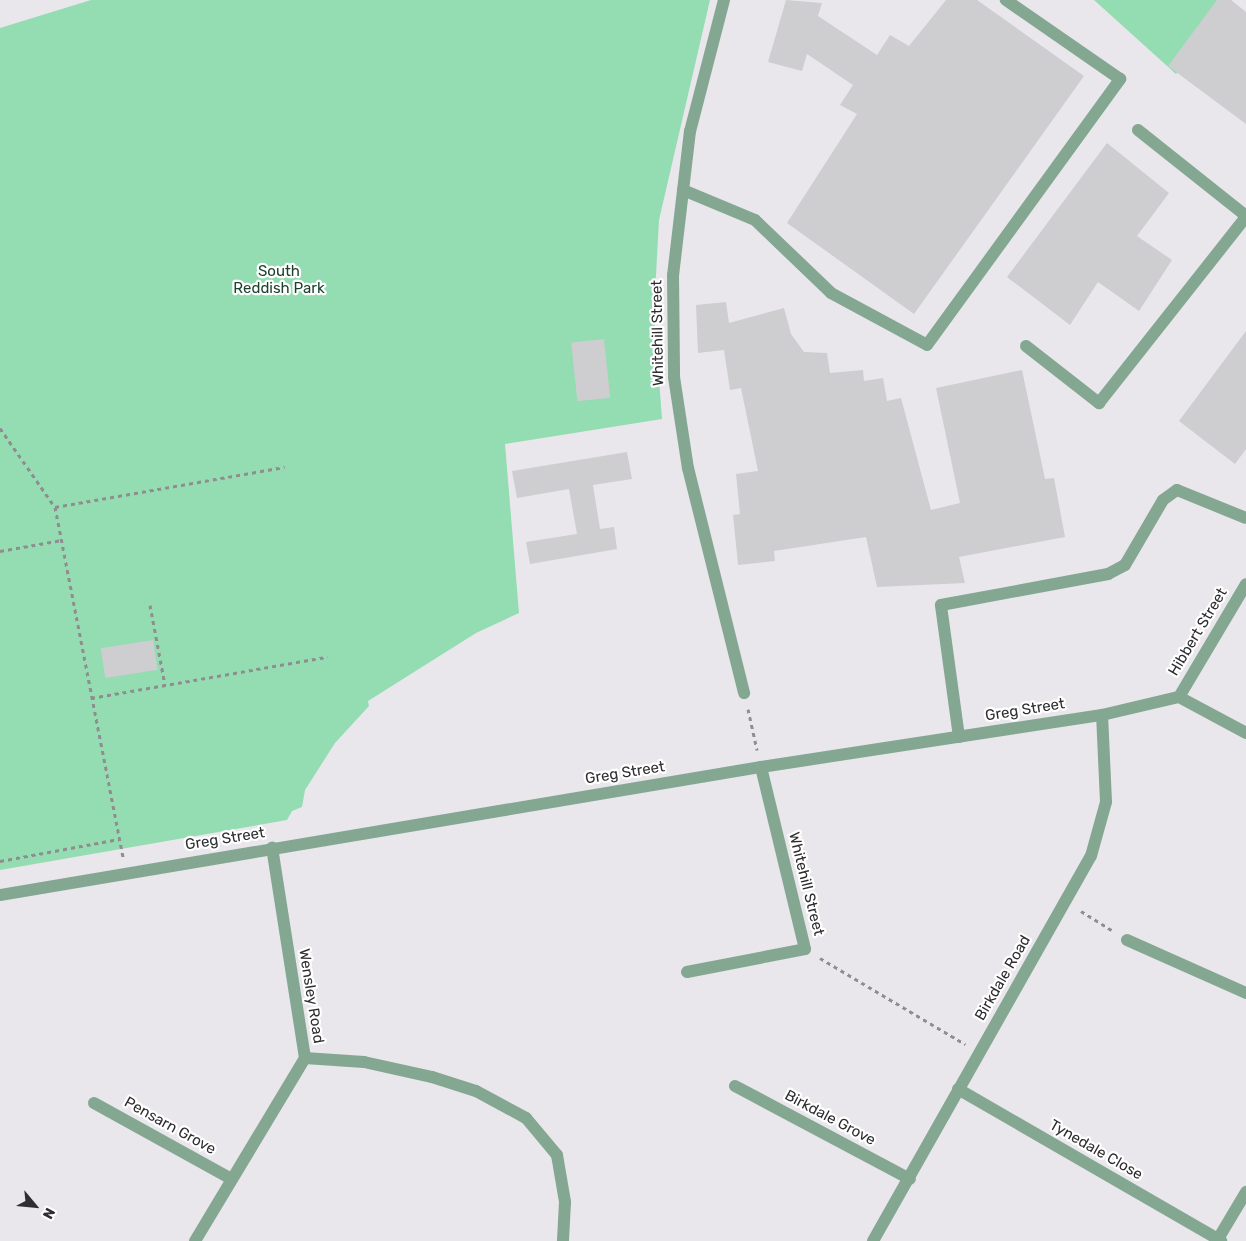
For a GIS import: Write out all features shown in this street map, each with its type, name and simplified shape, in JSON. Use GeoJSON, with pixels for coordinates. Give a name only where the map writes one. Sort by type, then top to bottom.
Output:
{"type":"FeatureCollection","features":[{"type":"Feature","properties":{"kind":"street","name":"Whitehill Street"},"geometry":{"type":"LineString","coordinates":[[724,0],[690,130],[673,275],[674,377],[688,468],[744,693]]}},
{"type":"Feature","properties":{"kind":"street"},"geometry":{"type":"LineString","coordinates":[[683,190],[755,220],[831,292],[927,345],[1120,79],[1006,0]]}},
{"type":"Feature","properties":{"kind":"street"},"geometry":{"type":"LineString","coordinates":[[1026,346],[1100,403],[1246,217],[1138,130]]}},
{"type":"Feature","properties":{"kind":"street"},"geometry":{"type":"LineString","coordinates":[[959,737],[941,605],[1108,574],[1125,565],[1164,500],[1177,490],[1246,518]]}},
{"type":"Feature","properties":{"kind":"street","name":"Hibbert Street"},"geometry":{"type":"LineString","coordinates":[[1179,697],[1246,584]]}},
{"type":"Feature","properties":{"kind":"street"},"geometry":{"type":"LineString","coordinates":[[1179,697],[1246,734]]}},
{"type":"Feature","properties":{"kind":"street","name":"Greg Street"},"geometry":{"type":"LineString","coordinates":[[0,895],[127,872],[761,767],[1102,715],[1179,697]]}},
{"type":"Feature","properties":{"kind":"street","name":"Birkdale Road"},"geometry":{"type":"LineString","coordinates":[[873,1241],[910,1179],[978,1052],[1091,856],[1106,802],[1102,715]]}},
{"type":"Feature","properties":{"kind":"street","name":"Whitehill Street"},"geometry":{"type":"LineString","coordinates":[[687,972],[805,949],[761,767]]}},
{"type":"Feature","properties":{"kind":"street","name":"Wensley Road"},"geometry":{"type":"LineString","coordinates":[[195,1241],[230,1178],[304,1058],[272,848]]}},
{"type":"Feature","properties":{"kind":"street"},"geometry":{"type":"LineString","coordinates":[[1127,940],[1246,993]]}},
{"type":"Feature","properties":{"kind":"street"},"geometry":{"type":"LineString","coordinates":[[304,1058],[364,1062],[432,1077],[476,1091],[526,1118],[557,1155],[565,1202],[563,1241]]}},
{"type":"Feature","properties":{"kind":"street","name":"Birkdale Grove"},"geometry":{"type":"LineString","coordinates":[[735,1086],[910,1179]]}},
{"type":"Feature","properties":{"kind":"street","name":"Tynedale Close"},"geometry":{"type":"LineString","coordinates":[[958,1089],[1220,1240],[1246,1192]]}},
{"type":"Feature","properties":{"kind":"street","name":"Pensarn Grove"},"geometry":{"type":"LineString","coordinates":[[94,1104],[230,1178]]}},
{"type":"Feature","properties":{"kind":"path"},"geometry":{"type":"LineString","coordinates":[[0,428],[54,507],[127,872]]}},
{"type":"Feature","properties":{"kind":"path"},"geometry":{"type":"LineString","coordinates":[[54,507],[285,467]]}},
{"type":"Feature","properties":{"kind":"path"},"geometry":{"type":"LineString","coordinates":[[0,551],[62,540]]}},
{"type":"Feature","properties":{"kind":"path"},"geometry":{"type":"LineString","coordinates":[[150,605],[165,685]]}},
{"type":"Feature","properties":{"kind":"path"},"geometry":{"type":"LineString","coordinates":[[91,698],[327,657]]}},
{"type":"Feature","properties":{"kind":"path"},"geometry":{"type":"LineString","coordinates":[[744,693],[761,767]]}},
{"type":"Feature","properties":{"kind":"path"},"geometry":{"type":"LineString","coordinates":[[0,861],[119,839]]}},
{"type":"Feature","properties":{"kind":"path"},"geometry":{"type":"LineString","coordinates":[[1065,902],[1127,940]]}},
{"type":"Feature","properties":{"kind":"path"},"geometry":{"type":"LineString","coordinates":[[805,949],[978,1052]]}},
{"type":"Feature","properties":{"kind":"green space","name":"South Reddish Park"},"geometry":{"type":"Polygon","coordinates":[[[91,0],[710,0],[659,220],[654,312],[662,419],[505,444],[519,613],[476,633],[368,701],[369,706],[335,743],[305,790],[302,807],[292,811],[287,820],[0,870],[0,28],[91,0]]]}},
{"type":"Feature","properties":{"kind":"green space"},"geometry":{"type":"Polygon","coordinates":[[[1094,0],[1226,0],[1227,1],[1176,74],[1094,0]]]}},
{"type":"Feature","properties":{"kind":"building"},"geometry":{"type":"Polygon","coordinates":[[[786,0],[822,3],[818,16],[877,55],[890,35],[909,46],[946,0],[977,0],[1084,76],[914,314],[787,223],[857,114],[840,105],[853,85],[807,54],[802,71],[768,62],[786,0]]]}},
{"type":"Feature","properties":{"kind":"building"},"geometry":{"type":"Polygon","coordinates":[[[1217,0],[1231,0],[1246,12],[1246,124],[1168,66],[1217,0]]]}},
{"type":"Feature","properties":{"kind":"building"},"geometry":{"type":"Polygon","coordinates":[[[1107,143],[1169,193],[1137,236],[1172,260],[1139,311],[1098,282],[1070,325],[1007,277],[1107,143]]]}},
{"type":"Feature","properties":{"kind":"building"},"geometry":{"type":"Polygon","coordinates":[[[726,302],[729,323],[784,308],[791,334],[804,352],[827,353],[830,373],[863,370],[864,381],[883,378],[887,401],[901,398],[931,510],[960,503],[936,388],[1022,370],[1045,479],[1054,478],[1065,537],[959,557],[965,583],[877,587],[866,537],[774,551],[775,561],[738,565],[733,515],[740,514],[736,474],[758,471],[741,388],[730,390],[724,350],[698,353],[696,305],[726,302]]]}},
{"type":"Feature","properties":{"kind":"building"},"geometry":{"type":"Polygon","coordinates":[[[1246,331],[1246,449],[1235,464],[1179,421],[1246,331]]]}},
{"type":"Feature","properties":{"kind":"building"},"geometry":{"type":"Polygon","coordinates":[[[604,339],[610,398],[577,401],[571,342],[604,339]]]}},
{"type":"Feature","properties":{"kind":"building"},"geometry":{"type":"Polygon","coordinates":[[[627,452],[632,479],[593,485],[600,529],[614,527],[617,549],[530,564],[526,542],[577,534],[569,489],[517,498],[512,471],[627,452]]]}},
{"type":"Feature","properties":{"kind":"building"},"geometry":{"type":"Polygon","coordinates":[[[153,640],[158,670],[105,678],[101,648],[153,640]]]}}]}
